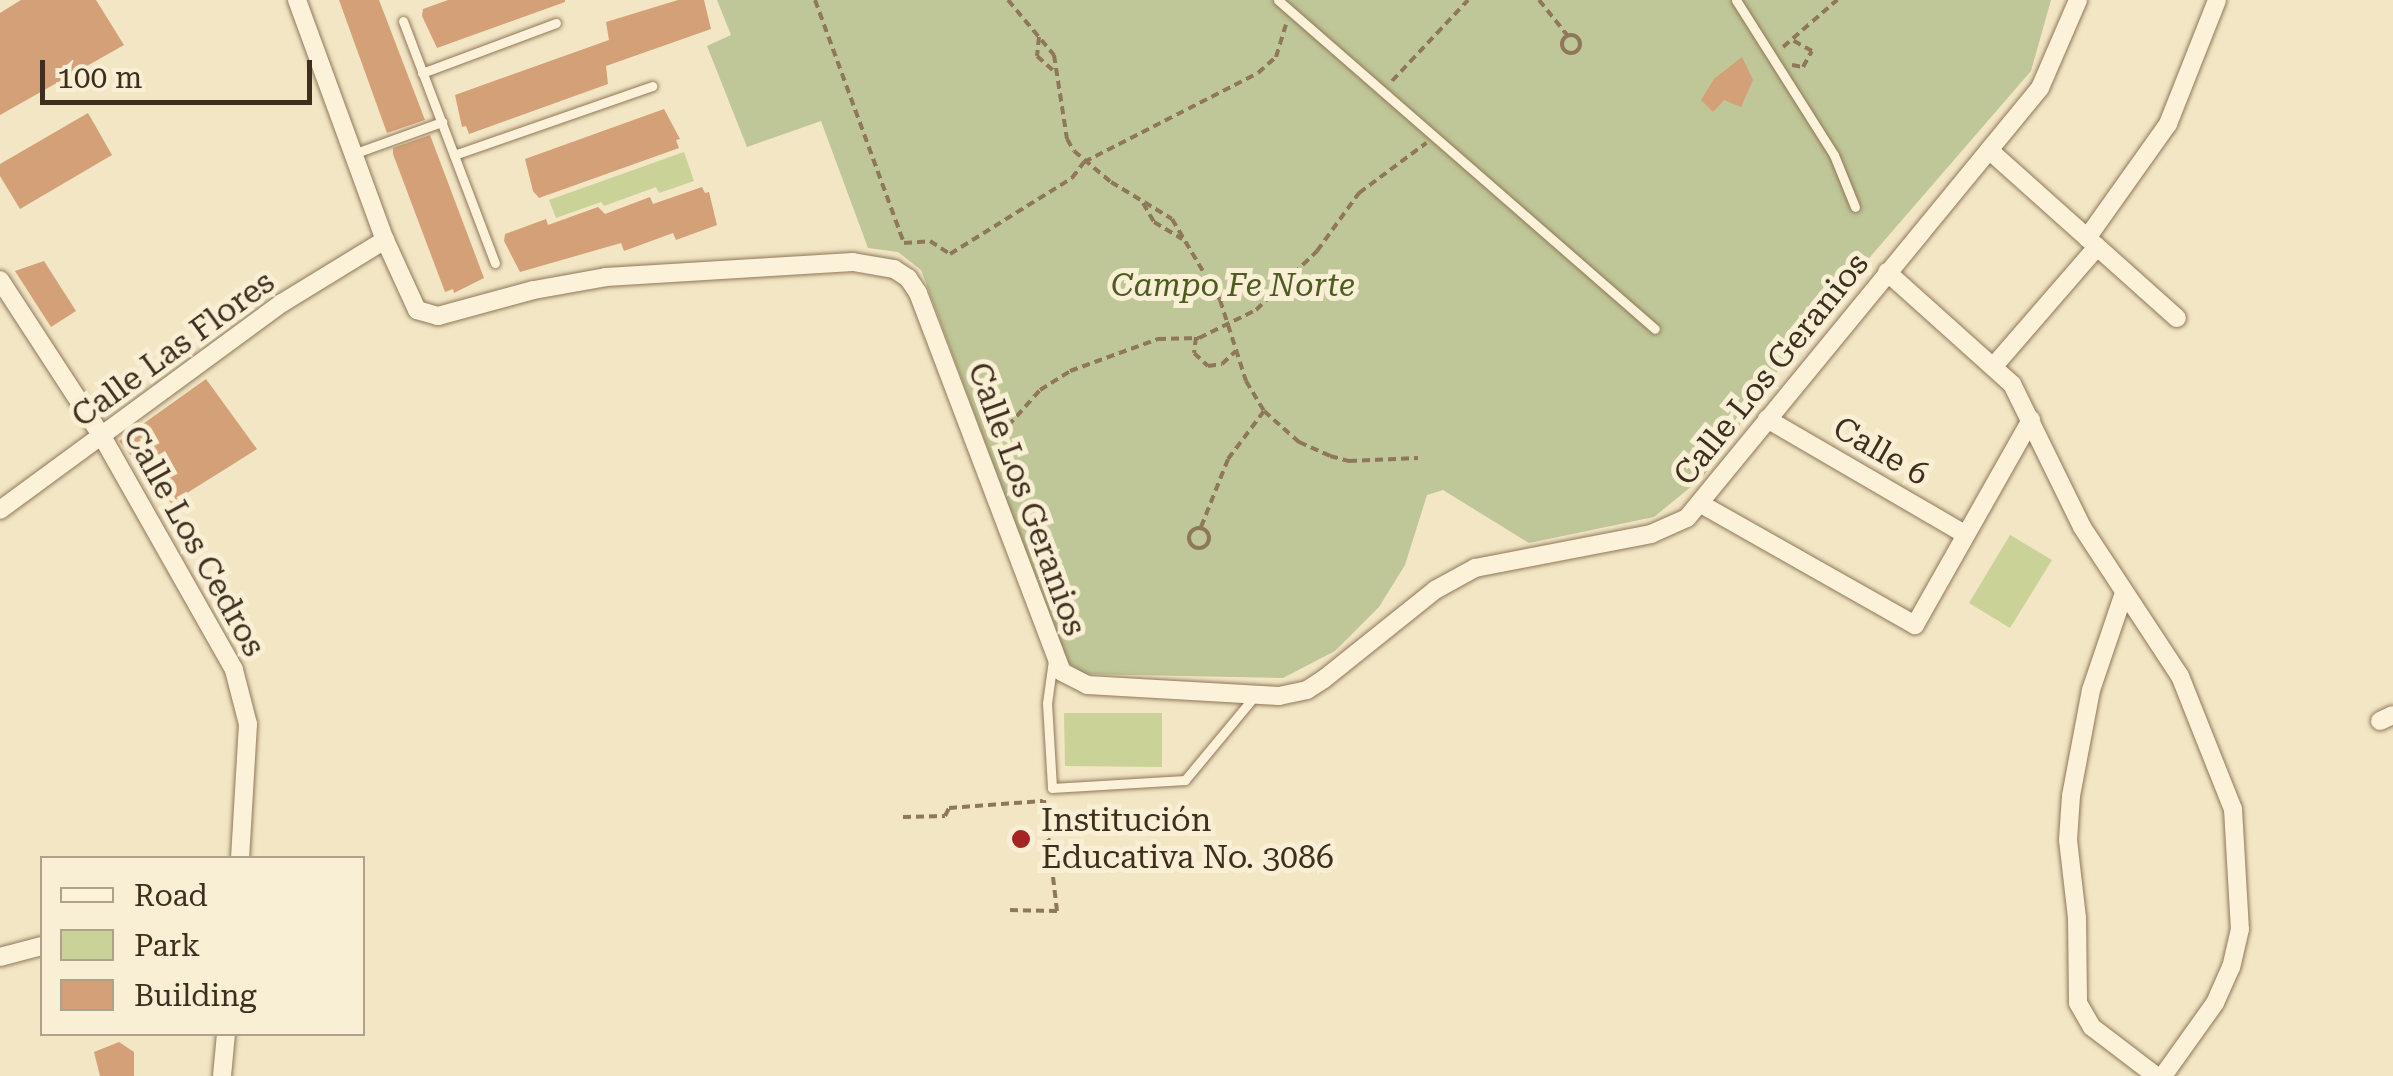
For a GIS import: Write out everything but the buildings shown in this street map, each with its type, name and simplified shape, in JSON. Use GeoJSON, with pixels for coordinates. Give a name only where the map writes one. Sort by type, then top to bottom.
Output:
{"type":"FeatureCollection","features":[{"type":"Feature","properties":{"kind":"street","name":"Calle Los Geranios"},"geometry":{"type":"LineString","coordinates":[[297,0],[385,240],[410,300],[426,315],[438,316],[534,290],[606,278],[853,262],[876,263],[901,273],[918,293],[1054,658],[1067,676],[1087,685],[1256,695],[1307,690],[1353,659],[1434,590],[1475,568],[1669,529],[1701,504],[1767,418],[2040,88],[2078,0]]}},
{"type":"Feature","properties":{"kind":"street"},"geometry":{"type":"LineString","coordinates":[[1993,367],[2092,243],[2168,124],[2218,0]]}},
{"type":"Feature","properties":{"kind":"street"},"geometry":{"type":"LineString","coordinates":[[1989,150],[2178,318]]}},
{"type":"Feature","properties":{"kind":"street","name":"Calle Las Flores"},"geometry":{"type":"LineString","coordinates":[[0,510],[104,438],[282,303],[385,240]]}},
{"type":"Feature","properties":{"kind":"street"},"geometry":{"type":"LineString","coordinates":[[1887,272],[2012,384],[2052,472],[2180,676],[2233,809],[2240,928],[2232,967],[2215,1002],[2159,1076],[2092,1028],[2078,1003],[2068,840],[2072,796],[2091,690],[2124,592]]}},
{"type":"Feature","properties":{"kind":"street","name":"Calle Los Cedros"},"geometry":{"type":"LineString","coordinates":[[0,280],[104,438],[234,670],[248,724],[240,856]]}},
{"type":"Feature","properties":{"kind":"street","name":"Calle 6"},"geometry":{"type":"LineString","coordinates":[[1767,418],[1966,535]]}},
{"type":"Feature","properties":{"kind":"street"},"geometry":{"type":"LineString","coordinates":[[1701,504],[1915,624],[2031,420]]}},
{"type":"Feature","properties":{"kind":"street"},"geometry":{"type":"LineString","coordinates":[[0,958],[40,947]]}},
{"type":"Feature","properties":{"kind":"street"},"geometry":{"type":"LineString","coordinates":[[222,1076],[226,1036]]}},
{"type":"Feature","properties":{"kind":"lane"},"geometry":{"type":"LineString","coordinates":[[1278,0],[1655,328]]}},
{"type":"Feature","properties":{"kind":"lane"},"geometry":{"type":"LineString","coordinates":[[1736,0],[1834,155],[1855,207]]}},
{"type":"Feature","properties":{"kind":"lane"},"geometry":{"type":"LineString","coordinates":[[402,21],[496,263]]}},
{"type":"Feature","properties":{"kind":"lane"},"geometry":{"type":"LineString","coordinates":[[422,73],[556,23]]}},
{"type":"Feature","properties":{"kind":"lane"},"geometry":{"type":"LineString","coordinates":[[454,155],[652,86]]}},
{"type":"Feature","properties":{"kind":"lane"},"geometry":{"type":"LineString","coordinates":[[352,154],[442,122]]}},
{"type":"Feature","properties":{"kind":"lane"},"geometry":{"type":"LineString","coordinates":[[1054,658],[1047,704],[1052,788],[1185,780],[1256,695]]}},
{"type":"Feature","properties":{"kind":"path"},"geometry":{"type":"LineString","coordinates":[[815,0],[904,243],[930,241],[950,254],[1072,178],[1084,162],[1258,73],[1280,50],[1290,10]]}},
{"type":"Feature","properties":{"kind":"path"},"geometry":{"type":"LineString","coordinates":[[1008,0],[1054,55],[1067,139],[1084,162],[1165,212],[1232,326],[1246,381],[1264,411],[1299,442],[1330,456],[1350,460],[1418,458]]}},
{"type":"Feature","properties":{"kind":"path"},"geometry":{"type":"LineString","coordinates":[[1382,91],[1468,0]]}},
{"type":"Feature","properties":{"kind":"path"},"geometry":{"type":"LineString","coordinates":[[1538,0],[1567,36]]}},
{"type":"Feature","properties":{"kind":"path"},"geometry":{"type":"LineString","coordinates":[[1772,57],[1837,0]]}},
{"type":"Feature","properties":{"kind":"path"},"geometry":{"type":"LineString","coordinates":[[1040,37],[1038,56],[1055,72]]}},
{"type":"Feature","properties":{"kind":"path"},"geometry":{"type":"LineString","coordinates":[[1782,49],[1792,66],[1809,63],[1812,51],[1792,40]]}},
{"type":"Feature","properties":{"kind":"path"},"geometry":{"type":"LineString","coordinates":[[1008,426],[1040,390],[1070,371],[1158,339],[1196,338],[1232,326],[1288,283],[1358,193],[1433,136]]}},
{"type":"Feature","properties":{"kind":"path"},"geometry":{"type":"LineString","coordinates":[[1142,201],[1154,222],[1182,239]]}},
{"type":"Feature","properties":{"kind":"path"},"geometry":{"type":"LineString","coordinates":[[1196,338],[1194,353],[1208,366],[1222,364],[1230,352],[1237,350]]}},
{"type":"Feature","properties":{"kind":"path"},"geometry":{"type":"LineString","coordinates":[[1201,528],[1210,537],[1199,548],[1188,536],[1201,528],[1228,460],[1264,411]]}},
{"type":"Feature","properties":{"kind":"path"},"geometry":{"type":"LineString","coordinates":[[1010,910],[1057,911],[1043,802],[1052,788]]}},
{"type":"Feature","properties":{"kind":"path"},"geometry":{"type":"LineString","coordinates":[[903,816],[945,816],[949,808],[1043,802]]}},
{"type":"Feature","properties":{"kind":"green space","name":"Campo Fe Norte"},"geometry":{"type":"Polygon","coordinates":[[[717,0],[2051,0],[2031,71],[1806,331],[1703,477],[1654,517],[1529,543],[1443,490],[1427,495],[1405,565],[1379,607],[1335,651],[1283,678],[1084,674],[1067,662],[921,270],[898,252],[868,248],[821,121],[747,147],[707,46],[731,35],[717,0]]]}},
{"type":"Feature","properties":{"kind":"green space"},"geometry":{"type":"Polygon","coordinates":[[[684,152],[694,181],[659,193],[656,187],[556,218],[549,200],[684,152]]]}},
{"type":"Feature","properties":{"kind":"green space"},"geometry":{"type":"Polygon","coordinates":[[[2010,535],[2052,560],[2010,628],[1969,603],[2010,535]]]}},
{"type":"Feature","properties":{"kind":"green space"},"geometry":{"type":"Polygon","coordinates":[[[1064,713],[1162,713],[1162,767],[1065,766],[1064,713]]]}},
{"type":"Feature","properties":{"kind":"place","name":"Institución Educativa No. 3086"},"geometry":{"type":"Point","coordinates":[1021,839]}}]}
